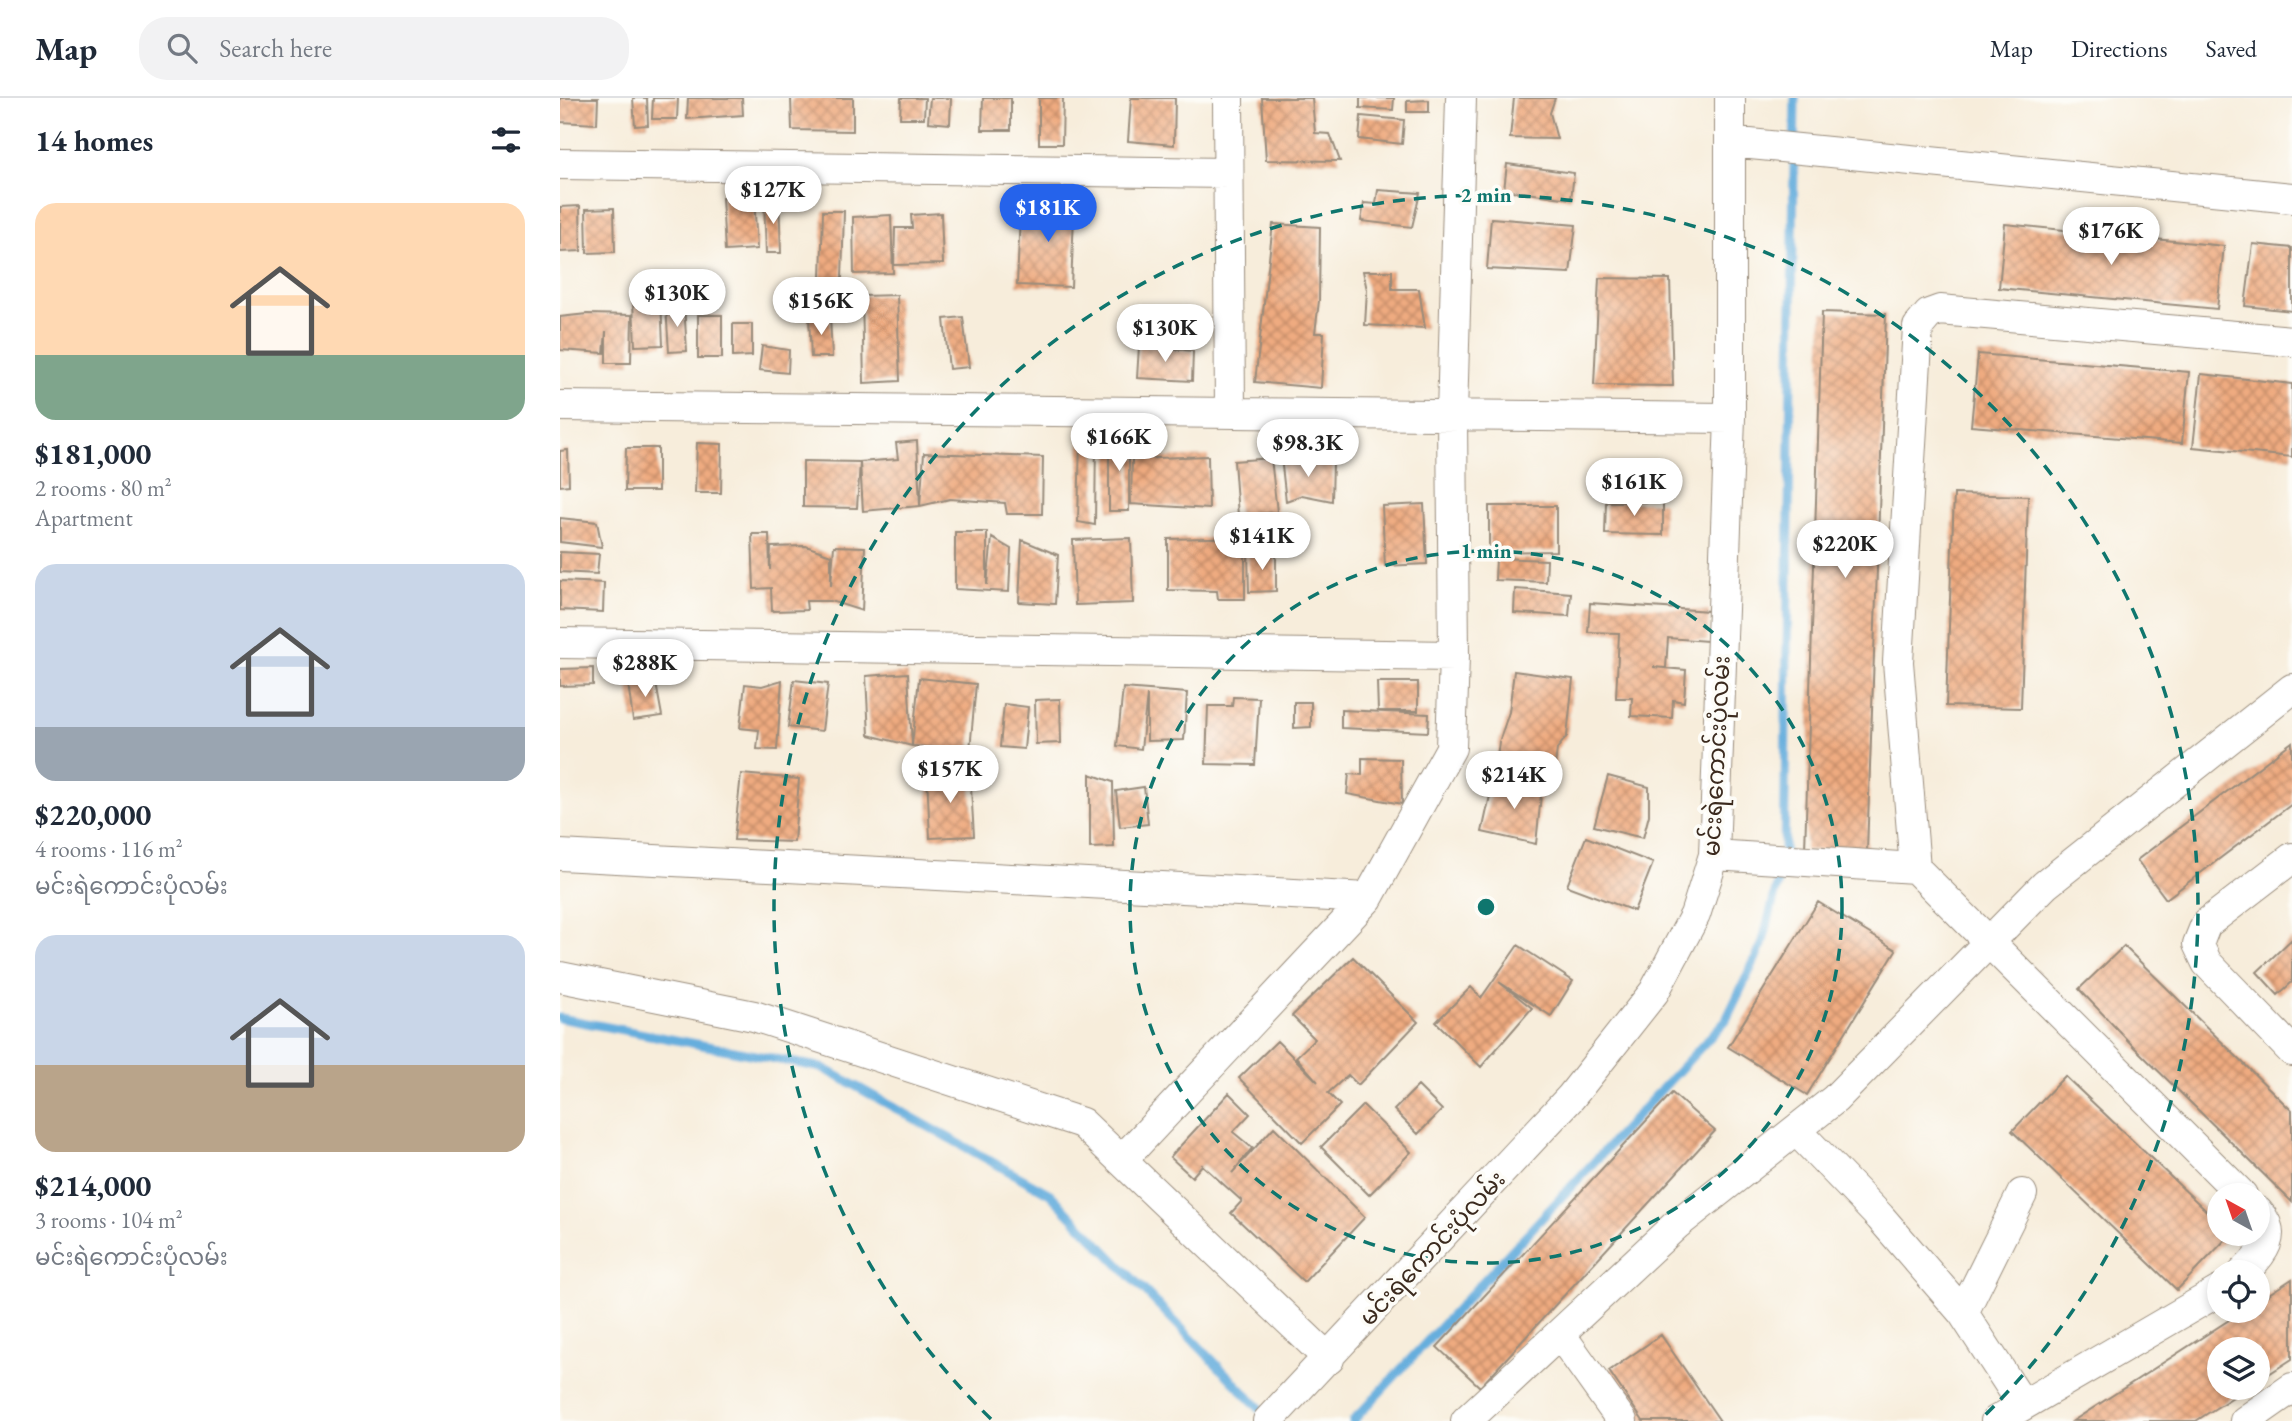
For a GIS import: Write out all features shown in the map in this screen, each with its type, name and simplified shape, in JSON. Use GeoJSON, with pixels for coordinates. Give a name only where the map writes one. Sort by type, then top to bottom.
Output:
{"type":"FeatureCollection","features":[{"type":"Feature","properties":{"kind":"street"},"geometry":{"type":"LineString","coordinates":[[1228,98],[1230,413]]}},
{"type":"Feature","properties":{"kind":"street"},"geometry":{"type":"LineString","coordinates":[[1122,1160],[1367,898],[1451,748],[1454,656],[1452,415],[1461,98]]}},
{"type":"Feature","properties":{"kind":"street","name":"မင်းရဲကောင်းပုံလမ်း"},"geometry":{"type":"LineString","coordinates":[[1268,1421],[1329,1359],[1571,1097],[1654,992],[1695,915],[1714,855],[1730,418],[1730,98]]}},
{"type":"Feature","properties":{"kind":"street"},"geometry":{"type":"LineString","coordinates":[[1730,142],[2292,198]]}},
{"type":"Feature","properties":{"kind":"street"},"geometry":{"type":"LineString","coordinates":[[560,164],[1228,173]]}},
{"type":"Feature","properties":{"kind":"street"},"geometry":{"type":"LineString","coordinates":[[2230,1183],[1915,867],[1898,662],[1918,327],[1929,314],[1940,310],[2292,341]]}},
{"type":"Feature","properties":{"kind":"street"},"geometry":{"type":"LineString","coordinates":[[560,406],[1730,418]]}},
{"type":"Feature","properties":{"kind":"street"},"geometry":{"type":"LineString","coordinates":[[560,643],[1454,656]]}},
{"type":"Feature","properties":{"kind":"street"},"geometry":{"type":"LineString","coordinates":[[1484,1415],[1560,1334],[1676,1224],[1835,1099],[1992,943],[2045,886],[2292,688]]}},
{"type":"Feature","properties":{"kind":"street"},"geometry":{"type":"LineString","coordinates":[[560,855],[1367,898]]}},
{"type":"Feature","properties":{"kind":"street"},"geometry":{"type":"LineString","coordinates":[[1714,855],[1915,867]]}},
{"type":"Feature","properties":{"kind":"street"},"geometry":{"type":"LineString","coordinates":[[2292,858],[2206,924],[2198,944],[2207,963],[2292,1051]]}},
{"type":"Feature","properties":{"kind":"street"},"geometry":{"type":"LineString","coordinates":[[560,977],[768,1020],[1082,1123],[1329,1359]]}},
{"type":"Feature","properties":{"kind":"street"},"geometry":{"type":"LineString","coordinates":[[1796,1130],[1880,1217],[1963,1313],[2024,1405]]}},
{"type":"Feature","properties":{"kind":"street"},"geometry":{"type":"LineString","coordinates":[[1963,1313],[2022,1194]]}},
{"type":"Feature","properties":{"kind":"street"},"geometry":{"type":"LineString","coordinates":[[1996,1421],[2207,1298]]}},
{"type":"Feature","properties":{"kind":"street"},"geometry":{"type":"LineString","coordinates":[[1560,1334],[1622,1421]]}},
{"type":"Feature","properties":{"kind":"street"},"geometry":{"type":"LineString","coordinates":[[2245,1421],[2292,1388]]}},
{"type":"Feature","properties":{"kind":"building"},"geometry":{"type":"Polygon","coordinates":[[[560,98],[598,98],[597,124],[560,122],[560,98]]]}},
{"type":"Feature","properties":{"kind":"building"},"geometry":{"type":"Polygon","coordinates":[[[633,98],[647,98],[648,125],[635,126],[633,98]]]}},
{"type":"Feature","properties":{"kind":"building"},"geometry":{"type":"Polygon","coordinates":[[[653,98],[678,98],[677,119],[652,119],[653,98]]]}},
{"type":"Feature","properties":{"kind":"building"},"geometry":{"type":"Polygon","coordinates":[[[688,98],[742,98],[743,115],[687,119],[688,98]]]}},
{"type":"Feature","properties":{"kind":"building"},"geometry":{"type":"Polygon","coordinates":[[[791,98],[853,98],[853,131],[792,130],[791,98]]]}},
{"type":"Feature","properties":{"kind":"building"},"geometry":{"type":"Polygon","coordinates":[[[901,98],[925,98],[924,118],[900,118],[901,98]]]}},
{"type":"Feature","properties":{"kind":"building"},"geometry":{"type":"Polygon","coordinates":[[[930,98],[951,98],[950,124],[928,122],[930,98]]]}},
{"type":"Feature","properties":{"kind":"building"},"geometry":{"type":"Polygon","coordinates":[[[983,98],[1011,98],[1011,130],[982,130],[983,98]]]}},
{"type":"Feature","properties":{"kind":"building"},"geometry":{"type":"Polygon","coordinates":[[[1039,98],[1063,98],[1062,144],[1039,144],[1039,98]]]}},
{"type":"Feature","properties":{"kind":"building"},"geometry":{"type":"Polygon","coordinates":[[[1131,98],[1175,98],[1174,145],[1128,141],[1131,98]]]}},
{"type":"Feature","properties":{"kind":"building"},"geometry":{"type":"Polygon","coordinates":[[[1262,98],[1312,98],[1315,133],[1330,134],[1340,161],[1266,160],[1262,98]]]}},
{"type":"Feature","properties":{"kind":"building"},"geometry":{"type":"Polygon","coordinates":[[[1360,98],[1394,98],[1393,110],[1360,108],[1360,98]]]}},
{"type":"Feature","properties":{"kind":"building"},"geometry":{"type":"Polygon","coordinates":[[[1514,98],[1555,98],[1550,113],[1557,139],[1510,138],[1514,98]]]}},
{"type":"Feature","properties":{"kind":"building"},"geometry":{"type":"Polygon","coordinates":[[[1429,100],[1429,112],[1407,112],[1407,101],[1429,100]]]}},
{"type":"Feature","properties":{"kind":"building"},"geometry":{"type":"Polygon","coordinates":[[[1361,116],[1404,120],[1402,144],[1359,139],[1361,116]]]}},
{"type":"Feature","properties":{"kind":"building"},"geometry":{"type":"Polygon","coordinates":[[[1507,164],[1574,173],[1571,199],[1504,190],[1507,164]]]}},
{"type":"Feature","properties":{"kind":"building"},"geometry":{"type":"Polygon","coordinates":[[[1378,190],[1420,193],[1412,227],[1361,221],[1364,203],[1376,204],[1378,190]]]}},
{"type":"Feature","properties":{"kind":"building"},"geometry":{"type":"Polygon","coordinates":[[[1050,191],[1075,192],[1071,287],[1017,285],[1020,215],[1049,216],[1050,191]]]}},
{"type":"Feature","properties":{"kind":"building"},"geometry":{"type":"Polygon","coordinates":[[[754,196],[757,249],[725,251],[722,198],[754,196]]]}},
{"type":"Feature","properties":{"kind":"building"},"geometry":{"type":"Polygon","coordinates":[[[779,198],[781,253],[766,253],[764,199],[779,198]]]}},
{"type":"Feature","properties":{"kind":"building"},"geometry":{"type":"Polygon","coordinates":[[[580,206],[581,251],[560,252],[560,207],[580,206]]]}},
{"type":"Feature","properties":{"kind":"building"},"geometry":{"type":"Polygon","coordinates":[[[614,208],[615,252],[587,253],[586,209],[614,208]]]}},
{"type":"Feature","properties":{"kind":"building"},"geometry":{"type":"Polygon","coordinates":[[[823,211],[844,211],[842,279],[821,278],[823,211]]]}},
{"type":"Feature","properties":{"kind":"building"},"geometry":{"type":"Polygon","coordinates":[[[941,213],[943,264],[894,265],[895,228],[912,228],[911,215],[941,213]]]}},
{"type":"Feature","properties":{"kind":"building"},"geometry":{"type":"Polygon","coordinates":[[[891,215],[893,273],[854,274],[853,217],[891,215]]]}},
{"type":"Feature","properties":{"kind":"building"},"geometry":{"type":"Polygon","coordinates":[[[1491,218],[1576,225],[1570,273],[1487,269],[1491,218]]]}},
{"type":"Feature","properties":{"kind":"building"},"geometry":{"type":"Polygon","coordinates":[[[1273,224],[1320,227],[1319,301],[1315,333],[1324,333],[1321,388],[1255,382],[1273,224]]]}},
{"type":"Feature","properties":{"kind":"building"},"geometry":{"type":"Polygon","coordinates":[[[2005,224],[2224,246],[2217,309],[1999,288],[2005,224]]]}},
{"type":"Feature","properties":{"kind":"building"},"geometry":{"type":"Polygon","coordinates":[[[2253,244],[2292,248],[2292,311],[2245,306],[2253,244]]]}},
{"type":"Feature","properties":{"kind":"building"},"geometry":{"type":"Polygon","coordinates":[[[1363,271],[1392,271],[1392,289],[1419,289],[1425,328],[1365,325],[1367,290],[1363,271]]]}},
{"type":"Feature","properties":{"kind":"building"},"geometry":{"type":"Polygon","coordinates":[[[1599,278],[1670,279],[1673,386],[1594,385],[1599,278]]]}},
{"type":"Feature","properties":{"kind":"building"},"geometry":{"type":"Polygon","coordinates":[[[897,295],[900,381],[864,383],[862,296],[897,295]]]}},
{"type":"Feature","properties":{"kind":"building"},"geometry":{"type":"Polygon","coordinates":[[[661,300],[663,345],[635,346],[633,301],[661,300]]]}},
{"type":"Feature","properties":{"kind":"building"},"geometry":{"type":"Polygon","coordinates":[[[684,305],[687,351],[669,352],[666,307],[684,305]]]}},
{"type":"Feature","properties":{"kind":"building"},"geometry":{"type":"Polygon","coordinates":[[[1822,312],[1886,314],[1867,851],[1805,850],[1822,312]]]}},
{"type":"Feature","properties":{"kind":"building"},"geometry":{"type":"Polygon","coordinates":[[[587,314],[632,315],[631,363],[606,363],[606,331],[604,353],[560,350],[560,317],[587,314]]]}},
{"type":"Feature","properties":{"kind":"building"},"geometry":{"type":"Polygon","coordinates":[[[698,315],[722,315],[722,358],[698,358],[698,315]]]}},
{"type":"Feature","properties":{"kind":"building"},"geometry":{"type":"Polygon","coordinates":[[[830,316],[832,357],[811,357],[809,317],[830,316]]]}},
{"type":"Feature","properties":{"kind":"building"},"geometry":{"type":"Polygon","coordinates":[[[963,317],[969,367],[949,369],[944,319],[963,317]]]}},
{"type":"Feature","properties":{"kind":"building"},"geometry":{"type":"Polygon","coordinates":[[[733,324],[752,324],[752,356],[733,357],[733,324]]]}},
{"type":"Feature","properties":{"kind":"building"},"geometry":{"type":"Polygon","coordinates":[[[762,346],[789,350],[788,373],[759,370],[762,346]]]}},
{"type":"Feature","properties":{"kind":"building"},"geometry":{"type":"Polygon","coordinates":[[[1139,346],[1193,351],[1192,381],[1137,378],[1139,346]]]}},
{"type":"Feature","properties":{"kind":"building"},"geometry":{"type":"Polygon","coordinates":[[[1978,354],[2189,372],[2182,443],[1971,426],[1978,354]]]}},
{"type":"Feature","properties":{"kind":"building"},"geometry":{"type":"Polygon","coordinates":[[[2201,374],[2292,384],[2292,457],[2193,447],[2201,374]]]}},
{"type":"Feature","properties":{"kind":"building"},"geometry":{"type":"Polygon","coordinates":[[[1109,435],[1129,435],[1129,511],[1109,511],[1109,435]]]}},
{"type":"Feature","properties":{"kind":"building"},"geometry":{"type":"Polygon","coordinates":[[[1080,437],[1096,437],[1095,525],[1078,522],[1080,437]]]}},
{"type":"Feature","properties":{"kind":"building"},"geometry":{"type":"Polygon","coordinates":[[[917,441],[920,506],[863,511],[860,462],[898,459],[896,443],[917,441]]]}},
{"type":"Feature","properties":{"kind":"building"},"geometry":{"type":"Polygon","coordinates":[[[697,443],[722,444],[721,493],[695,493],[697,443]]]}},
{"type":"Feature","properties":{"kind":"building"},"geometry":{"type":"Polygon","coordinates":[[[626,448],[658,448],[658,491],[625,491],[626,448]]]}},
{"type":"Feature","properties":{"kind":"building"},"geometry":{"type":"Polygon","coordinates":[[[568,450],[569,485],[560,486],[560,451],[568,450]]]}},
{"type":"Feature","properties":{"kind":"building"},"geometry":{"type":"Polygon","coordinates":[[[924,453],[1043,457],[1042,514],[1007,514],[1005,503],[950,499],[920,506],[924,453]]]}},
{"type":"Feature","properties":{"kind":"building"},"geometry":{"type":"Polygon","coordinates":[[[1208,456],[1209,509],[1131,504],[1132,459],[1208,456]]]}},
{"type":"Feature","properties":{"kind":"building"},"geometry":{"type":"Polygon","coordinates":[[[1281,457],[1302,462],[1333,461],[1332,501],[1302,495],[1286,501],[1281,457]]]}},
{"type":"Feature","properties":{"kind":"building"},"geometry":{"type":"Polygon","coordinates":[[[1271,458],[1277,512],[1238,516],[1234,461],[1271,458]]]}},
{"type":"Feature","properties":{"kind":"building"},"geometry":{"type":"Polygon","coordinates":[[[803,461],[860,462],[857,508],[803,507],[803,461]]]}},
{"type":"Feature","properties":{"kind":"building"},"geometry":{"type":"Polygon","coordinates":[[[1954,494],[2028,496],[2021,708],[1946,706],[1954,494]]]}},
{"type":"Feature","properties":{"kind":"building"},"geometry":{"type":"Polygon","coordinates":[[[1606,502],[1663,502],[1663,535],[1605,534],[1606,502]]]}},
{"type":"Feature","properties":{"kind":"building"},"geometry":{"type":"Polygon","coordinates":[[[1424,504],[1427,564],[1385,566],[1382,506],[1424,504]]]}},
{"type":"Feature","properties":{"kind":"building"},"geometry":{"type":"Polygon","coordinates":[[[1489,506],[1556,506],[1556,551],[1489,552],[1489,506]]]}},
{"type":"Feature","properties":{"kind":"building"},"geometry":{"type":"Polygon","coordinates":[[[560,518],[597,522],[602,547],[560,542],[560,518]]]}},
{"type":"Feature","properties":{"kind":"building"},"geometry":{"type":"Polygon","coordinates":[[[955,532],[987,532],[987,585],[992,538],[1011,549],[1009,592],[955,589],[955,532]]]}},
{"type":"Feature","properties":{"kind":"building"},"geometry":{"type":"Polygon","coordinates":[[[752,534],[769,534],[770,570],[771,547],[806,546],[831,555],[831,586],[834,546],[865,547],[862,611],[831,601],[806,601],[807,610],[772,611],[771,588],[754,589],[752,534]]]}},
{"type":"Feature","properties":{"kind":"building"},"geometry":{"type":"Polygon","coordinates":[[[1245,537],[1245,599],[1218,599],[1217,591],[1168,590],[1168,539],[1245,537]]]}},
{"type":"Feature","properties":{"kind":"building"},"geometry":{"type":"Polygon","coordinates":[[[1131,538],[1133,603],[1075,605],[1073,540],[1131,538]]]}},
{"type":"Feature","properties":{"kind":"building"},"geometry":{"type":"Polygon","coordinates":[[[1022,540],[1058,555],[1055,604],[1019,602],[1022,540]]]}},
{"type":"Feature","properties":{"kind":"building"},"geometry":{"type":"Polygon","coordinates":[[[560,552],[599,554],[597,574],[560,572],[560,552]]]}},
{"type":"Feature","properties":{"kind":"building"},"geometry":{"type":"Polygon","coordinates":[[[1248,553],[1276,553],[1276,591],[1249,592],[1248,553]]]}},
{"type":"Feature","properties":{"kind":"building"},"geometry":{"type":"Polygon","coordinates":[[[1496,558],[1547,560],[1546,582],[1495,580],[1496,558]]]}},
{"type":"Feature","properties":{"kind":"building"},"geometry":{"type":"Polygon","coordinates":[[[560,581],[604,583],[603,612],[560,610],[560,581]]]}},
{"type":"Feature","properties":{"kind":"building"},"geometry":{"type":"Polygon","coordinates":[[[1515,589],[1571,593],[1569,616],[1514,613],[1515,589]]]}},
{"type":"Feature","properties":{"kind":"building"},"geometry":{"type":"Polygon","coordinates":[[[1590,603],[1709,611],[1707,641],[1668,638],[1666,668],[1653,667],[1686,670],[1684,702],[1673,700],[1672,718],[1631,716],[1632,698],[1616,698],[1619,633],[1588,632],[1590,603]]]}},
{"type":"Feature","properties":{"kind":"building"},"geometry":{"type":"Polygon","coordinates":[[[593,668],[593,685],[560,686],[560,669],[593,668]]]}},
{"type":"Feature","properties":{"kind":"building"},"geometry":{"type":"Polygon","coordinates":[[[1514,671],[1573,679],[1567,736],[1557,749],[1555,766],[1502,759],[1546,769],[1542,785],[1495,773],[1499,742],[1509,712],[1514,671]]]}},
{"type":"Feature","properties":{"kind":"building"},"geometry":{"type":"Polygon","coordinates":[[[908,673],[912,746],[869,735],[866,676],[908,673]]]}},
{"type":"Feature","properties":{"kind":"building"},"geometry":{"type":"Polygon","coordinates":[[[655,678],[662,716],[633,720],[628,683],[655,678]]]}},
{"type":"Feature","properties":{"kind":"building"},"geometry":{"type":"Polygon","coordinates":[[[919,678],[976,684],[970,750],[912,746],[919,678]]]}},
{"type":"Feature","properties":{"kind":"building"},"geometry":{"type":"Polygon","coordinates":[[[782,680],[777,750],[757,749],[759,730],[740,728],[745,684],[762,686],[782,680]]]}},
{"type":"Feature","properties":{"kind":"building"},"geometry":{"type":"Polygon","coordinates":[[[794,680],[828,684],[822,731],[788,727],[794,680]]]}},
{"type":"Feature","properties":{"kind":"building"},"geometry":{"type":"Polygon","coordinates":[[[1377,682],[1418,682],[1418,711],[1378,711],[1377,682]]]}},
{"type":"Feature","properties":{"kind":"building"},"geometry":{"type":"Polygon","coordinates":[[[1123,688],[1187,693],[1184,740],[1147,741],[1147,695],[1141,749],[1117,746],[1123,688]]]}},
{"type":"Feature","properties":{"kind":"building"},"geometry":{"type":"Polygon","coordinates":[[[1233,697],[1259,698],[1255,765],[1206,764],[1208,706],[1232,706],[1233,697]]]}},
{"type":"Feature","properties":{"kind":"building"},"geometry":{"type":"Polygon","coordinates":[[[1060,699],[1061,743],[1036,744],[1035,700],[1060,699]]]}},
{"type":"Feature","properties":{"kind":"building"},"geometry":{"type":"Polygon","coordinates":[[[1294,702],[1311,702],[1311,727],[1294,728],[1294,702]]]}},
{"type":"Feature","properties":{"kind":"building"},"geometry":{"type":"Polygon","coordinates":[[[1004,704],[1028,707],[1024,749],[1000,747],[1004,704]]]}},
{"type":"Feature","properties":{"kind":"building"},"geometry":{"type":"Polygon","coordinates":[[[1341,710],[1429,714],[1428,732],[1341,728],[1341,710]]]}},
{"type":"Feature","properties":{"kind":"building"},"geometry":{"type":"Polygon","coordinates":[[[2292,742],[2292,804],[2166,899],[2137,860],[2292,742]]]}},
{"type":"Feature","properties":{"kind":"building"},"geometry":{"type":"Polygon","coordinates":[[[1362,758],[1401,759],[1402,804],[1347,794],[1349,774],[1362,775],[1362,758]]]}},
{"type":"Feature","properties":{"kind":"building"},"geometry":{"type":"Polygon","coordinates":[[[970,772],[974,836],[930,838],[927,775],[970,772]]]}},
{"type":"Feature","properties":{"kind":"building"},"geometry":{"type":"Polygon","coordinates":[[[741,774],[799,779],[794,842],[734,840],[741,774]]]}},
{"type":"Feature","properties":{"kind":"building"},"geometry":{"type":"Polygon","coordinates":[[[1090,774],[1113,782],[1114,847],[1090,848],[1090,774]]]}},
{"type":"Feature","properties":{"kind":"building"},"geometry":{"type":"Polygon","coordinates":[[[1608,776],[1649,787],[1649,815],[1643,838],[1594,826],[1608,776]]]}},
{"type":"Feature","properties":{"kind":"building"},"geometry":{"type":"Polygon","coordinates":[[[1493,782],[1542,785],[1536,844],[1482,832],[1493,782]]]}},
{"type":"Feature","properties":{"kind":"building"},"geometry":{"type":"Polygon","coordinates":[[[1144,787],[1148,824],[1120,827],[1116,791],[1144,787]]]}},
{"type":"Feature","properties":{"kind":"building"},"geometry":{"type":"Polygon","coordinates":[[[1586,837],[1653,863],[1634,911],[1567,886],[1586,837]]]}},
{"type":"Feature","properties":{"kind":"building"},"geometry":{"type":"Polygon","coordinates":[[[1818,902],[1896,950],[1807,1095],[1728,1047],[1818,902]]]}},
{"type":"Feature","properties":{"kind":"building"},"geometry":{"type":"Polygon","coordinates":[[[2292,939],[2292,982],[2278,995],[2257,972],[2292,939]]]}},
{"type":"Feature","properties":{"kind":"building"},"geometry":{"type":"Polygon","coordinates":[[[1518,945],[1573,981],[1551,1016],[1499,982],[1532,1008],[1481,1067],[1436,1022],[1471,987],[1481,998],[1518,945]]]}},
{"type":"Feature","properties":{"kind":"building"},"geometry":{"type":"Polygon","coordinates":[[[2124,946],[2292,1111],[2292,1202],[2134,1047],[2079,989],[2124,946]]]}},
{"type":"Feature","properties":{"kind":"building"},"geometry":{"type":"Polygon","coordinates":[[[1353,957],[1418,1022],[1358,1085],[1348,1075],[1328,1093],[1340,1105],[1302,1143],[1239,1078],[1277,1041],[1318,1082],[1296,1057],[1315,1039],[1292,1016],[1353,957]]]}},
{"type":"Feature","properties":{"kind":"building"},"geometry":{"type":"Polygon","coordinates":[[[2065,1076],[2207,1212],[2207,1246],[2219,1246],[2177,1290],[2012,1131],[2065,1076]]]}},
{"type":"Feature","properties":{"kind":"building"},"geometry":{"type":"Polygon","coordinates":[[[1418,1086],[1442,1110],[1418,1134],[1394,1110],[1418,1086]]]}},
{"type":"Feature","properties":{"kind":"building"},"geometry":{"type":"Polygon","coordinates":[[[1229,1093],[1250,1114],[1233,1132],[1252,1148],[1232,1173],[1274,1127],[1365,1217],[1304,1282],[1231,1213],[1242,1201],[1202,1165],[1192,1177],[1170,1157],[1229,1093]]]}},
{"type":"Feature","properties":{"kind":"building"},"geometry":{"type":"Polygon","coordinates":[[[1672,1093],[1715,1131],[1480,1387],[1437,1347],[1672,1093]]]}},
{"type":"Feature","properties":{"kind":"building"},"geometry":{"type":"Polygon","coordinates":[[[1363,1105],[1411,1152],[1369,1195],[1321,1147],[1363,1105]]]}},
{"type":"Feature","properties":{"kind":"building"},"geometry":{"type":"Polygon","coordinates":[[[2292,1279],[2292,1359],[2270,1373],[2270,1337],[2207,1337],[2207,1400],[2228,1400],[2196,1421],[2073,1421],[2224,1323],[2270,1323],[2270,1293],[2292,1279]]]}},
{"type":"Feature","properties":{"kind":"building"},"geometry":{"type":"Polygon","coordinates":[[[1661,1335],[1720,1421],[1643,1421],[1609,1371],[1661,1335]]]}},
{"type":"Feature","properties":{"kind":"waterway"},"geometry":{"type":"LineString","coordinates":[[1353,1421],[1726,1020],[1762,945],[1784,858],[1795,98]]}},
{"type":"Feature","properties":{"kind":"waterway"},"geometry":{"type":"LineString","coordinates":[[560,1018],[823,1068],[1050,1194],[1267,1416]]}}]}
